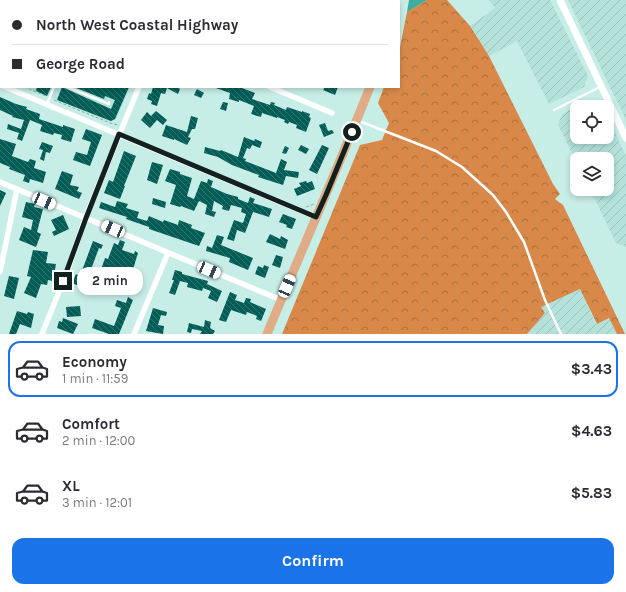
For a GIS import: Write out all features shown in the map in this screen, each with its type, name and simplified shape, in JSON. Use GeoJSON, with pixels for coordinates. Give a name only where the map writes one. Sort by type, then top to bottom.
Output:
{"type":"FeatureCollection","features":[{"type":"Feature","properties":{"kind":"highway"},"geometry":{"type":"LineString","coordinates":[[267,334],[370,88]]}},
{"type":"Feature","properties":{"kind":"main road"},"geometry":{"type":"LineString","coordinates":[[560,0],[626,138]]}},
{"type":"Feature","properties":{"kind":"street"},"geometry":{"type":"LineString","coordinates":[[7,88],[316,217]]}},
{"type":"Feature","properties":{"kind":"street"},"geometry":{"type":"LineString","coordinates":[[42,334],[69,268],[86,218],[139,88]]}},
{"type":"Feature","properties":{"kind":"street"},"geometry":{"type":"LineString","coordinates":[[272,88],[332,113]]}},
{"type":"Feature","properties":{"kind":"street"},"geometry":{"type":"LineString","coordinates":[[0,182],[281,300]]}},
{"type":"Feature","properties":{"kind":"street"},"geometry":{"type":"LineString","coordinates":[[0,272],[17,189]]}},
{"type":"Feature","properties":{"kind":"street"},"geometry":{"type":"LineString","coordinates":[[134,334],[168,253]]}},
{"type":"Feature","properties":{"kind":"lane"},"geometry":{"type":"LineString","coordinates":[[554,110],[601,86]]}},
{"type":"Feature","properties":{"kind":"lane"},"geometry":{"type":"LineString","coordinates":[[47,104],[54,88]]}},
{"type":"Feature","properties":{"kind":"lane"},"geometry":{"type":"LineString","coordinates":[[69,88],[109,104],[109,102]]}},
{"type":"Feature","properties":{"kind":"lane"},"geometry":{"type":"LineString","coordinates":[[357,120],[436,151],[462,168],[493,195],[506,212],[524,242],[545,300],[561,334]]}},
{"type":"Feature","properties":{"kind":"path"},"geometry":{"type":"LineString","coordinates":[[26,88],[118,125]]}},
{"type":"Feature","properties":{"kind":"shaded area"},"geometry":{"type":"Polygon","coordinates":[[[489,0],[550,0],[588,76],[584,87],[549,104],[517,41],[489,56],[470,26],[495,8],[489,0]]]}},
{"type":"Feature","properties":{"kind":"shaded area"},"geometry":{"type":"Polygon","coordinates":[[[568,0],[626,0],[626,120],[568,0]]]}},
{"type":"Feature","properties":{"kind":"shaded area"},"geometry":{"type":"Polygon","coordinates":[[[28,88],[130,88],[116,119],[110,122],[28,88]]]}},
{"type":"Feature","properties":{"kind":"shaded area"},"geometry":{"type":"Polygon","coordinates":[[[570,110],[570,144],[614,144],[614,131],[626,156],[626,247],[616,243],[593,196],[614,196],[614,152],[572,152],[558,125],[562,114],[570,110]]]}},
{"type":"Feature","properties":{"kind":"shaded area"},"geometry":{"type":"Polygon","coordinates":[[[580,289],[596,324],[609,318],[617,334],[527,334],[545,313],[541,307],[580,289]]]}},
{"type":"Feature","properties":{"kind":"green space"},"geometry":{"type":"Polygon","coordinates":[[[427,0],[447,0],[470,26],[489,56],[553,184],[560,194],[555,199],[563,205],[625,334],[617,334],[609,318],[597,324],[580,289],[541,307],[545,313],[527,334],[282,334],[360,145],[382,140],[389,123],[378,103],[384,88],[400,88],[400,47],[407,12],[427,0]]]}},
{"type":"Feature","properties":{"kind":"water"},"geometry":{"type":"Polygon","coordinates":[[[409,0],[427,0],[407,12],[409,0]]]}},
{"type":"Feature","properties":{"kind":"building"},"geometry":{"type":"Polygon","coordinates":[[[37,88],[51,88],[47,96],[36,91],[37,88]]]}},
{"type":"Feature","properties":{"kind":"building"},"geometry":{"type":"Polygon","coordinates":[[[62,88],[64,88],[111,109],[115,100],[105,96],[104,99],[76,88],[129,88],[115,119],[111,121],[57,100],[62,88]]]}},
{"type":"Feature","properties":{"kind":"building"},"geometry":{"type":"Polygon","coordinates":[[[153,88],[167,88],[165,94],[161,93],[157,106],[151,104],[152,101],[147,99],[149,93],[151,94],[153,88]]]}},
{"type":"Feature","properties":{"kind":"building"},"geometry":{"type":"Polygon","coordinates":[[[167,88],[178,88],[180,89],[178,94],[167,88]]]}},
{"type":"Feature","properties":{"kind":"building"},"geometry":{"type":"Polygon","coordinates":[[[216,88],[242,88],[255,93],[252,99],[270,105],[271,102],[275,103],[274,105],[286,110],[287,107],[310,114],[309,117],[311,118],[306,132],[296,128],[297,125],[289,122],[288,124],[284,122],[285,120],[277,117],[262,113],[261,117],[251,114],[254,106],[239,100],[239,102],[229,99],[230,93],[216,88]]]}},
{"type":"Feature","properties":{"kind":"building"},"geometry":{"type":"Polygon","coordinates":[[[324,88],[338,88],[335,95],[323,90],[324,88]]]}},
{"type":"Feature","properties":{"kind":"building"},"geometry":{"type":"Polygon","coordinates":[[[197,89],[204,93],[201,98],[194,95],[197,89]]]}},
{"type":"Feature","properties":{"kind":"building"},"geometry":{"type":"Polygon","coordinates":[[[0,97],[27,107],[26,109],[40,114],[39,119],[63,127],[63,125],[75,129],[71,142],[61,139],[62,135],[54,133],[53,135],[40,131],[42,125],[30,120],[22,141],[17,139],[19,133],[7,129],[8,124],[21,129],[24,120],[12,117],[13,116],[0,110],[0,97]]]}},
{"type":"Feature","properties":{"kind":"building"},"geometry":{"type":"Polygon","coordinates":[[[223,102],[228,103],[226,111],[220,109],[223,102]]]}},
{"type":"Feature","properties":{"kind":"building"},"geometry":{"type":"Polygon","coordinates":[[[156,111],[167,120],[163,125],[157,120],[150,128],[141,120],[147,112],[151,116],[156,111]]]}},
{"type":"Feature","properties":{"kind":"building"},"geometry":{"type":"Polygon","coordinates":[[[191,116],[198,118],[195,129],[192,129],[188,137],[191,138],[187,145],[174,139],[162,136],[166,125],[187,132],[191,116]]]}},
{"type":"Feature","properties":{"kind":"building"},"geometry":{"type":"Polygon","coordinates":[[[325,123],[328,131],[332,130],[334,133],[324,137],[319,125],[325,123]]]}},
{"type":"Feature","properties":{"kind":"building"},"geometry":{"type":"Polygon","coordinates":[[[86,129],[102,135],[90,166],[73,160],[76,152],[87,155],[91,142],[82,139],[86,129]]]}},
{"type":"Feature","properties":{"kind":"building"},"geometry":{"type":"Polygon","coordinates":[[[244,137],[262,142],[260,148],[252,145],[250,149],[247,148],[243,158],[246,159],[245,161],[276,173],[281,159],[287,162],[284,170],[299,172],[298,178],[286,176],[283,185],[258,177],[259,175],[232,165],[218,157],[204,153],[205,147],[221,150],[238,157],[244,137]]]}},
{"type":"Feature","properties":{"kind":"building"},"geometry":{"type":"Polygon","coordinates":[[[0,139],[16,144],[12,156],[28,162],[30,159],[36,161],[34,168],[46,172],[43,183],[30,179],[29,183],[23,181],[25,175],[9,169],[10,167],[0,163],[0,139]]]}},
{"type":"Feature","properties":{"kind":"building"},"geometry":{"type":"Polygon","coordinates":[[[42,142],[53,146],[50,153],[46,152],[44,161],[40,159],[43,150],[39,149],[42,142]]]}},
{"type":"Feature","properties":{"kind":"building"},"geometry":{"type":"Polygon","coordinates":[[[301,145],[309,149],[306,154],[298,150],[301,145]]]}},
{"type":"Feature","properties":{"kind":"building"},"geometry":{"type":"Polygon","coordinates":[[[322,145],[329,148],[317,174],[309,170],[322,145]]]}},
{"type":"Feature","properties":{"kind":"building"},"geometry":{"type":"Polygon","coordinates":[[[285,146],[289,148],[286,154],[282,153],[285,146]]]}},
{"type":"Feature","properties":{"kind":"building"},"geometry":{"type":"Polygon","coordinates":[[[124,151],[136,156],[120,199],[104,193],[109,180],[113,182],[124,151]]]}},
{"type":"Feature","properties":{"kind":"building"},"geometry":{"type":"Polygon","coordinates":[[[152,162],[163,165],[157,184],[147,180],[152,162]]]}},
{"type":"Feature","properties":{"kind":"building"},"geometry":{"type":"Polygon","coordinates":[[[170,169],[192,178],[187,196],[194,199],[201,181],[207,183],[208,179],[213,181],[211,187],[238,197],[238,199],[248,203],[250,197],[255,199],[253,203],[272,209],[269,217],[253,212],[245,233],[237,230],[234,241],[227,239],[234,220],[243,223],[246,214],[241,212],[242,208],[231,205],[229,211],[222,209],[223,206],[214,201],[212,211],[216,212],[214,217],[205,214],[207,205],[199,201],[194,211],[170,204],[176,185],[165,181],[170,169]]]}},
{"type":"Feature","properties":{"kind":"building"},"geometry":{"type":"Polygon","coordinates":[[[62,171],[73,175],[70,185],[79,187],[77,191],[82,193],[79,199],[55,189],[62,171]]]}},
{"type":"Feature","properties":{"kind":"building"},"geometry":{"type":"Polygon","coordinates":[[[306,181],[307,183],[312,181],[315,189],[297,196],[294,189],[301,186],[299,183],[306,181]]]}},
{"type":"Feature","properties":{"kind":"building"},"geometry":{"type":"Polygon","coordinates":[[[0,190],[6,193],[0,206],[0,190]]]}},
{"type":"Feature","properties":{"kind":"building"},"geometry":{"type":"Polygon","coordinates":[[[153,198],[166,202],[165,208],[152,204],[153,198]]]}},
{"type":"Feature","properties":{"kind":"building"},"geometry":{"type":"Polygon","coordinates":[[[117,201],[128,204],[126,208],[139,212],[137,218],[147,221],[149,216],[163,222],[164,220],[178,225],[179,220],[192,225],[191,228],[205,233],[199,246],[149,229],[149,227],[126,219],[127,217],[99,208],[101,202],[115,207],[117,201]]]}},
{"type":"Feature","properties":{"kind":"building"},"geometry":{"type":"Polygon","coordinates":[[[26,202],[35,204],[34,207],[43,209],[37,232],[41,234],[36,247],[19,240],[24,227],[31,230],[33,220],[22,217],[26,202]]]}},
{"type":"Feature","properties":{"kind":"building"},"geometry":{"type":"Polygon","coordinates":[[[283,214],[296,219],[292,229],[279,222],[283,214]]]}},
{"type":"Feature","properties":{"kind":"building"},"geometry":{"type":"Polygon","coordinates":[[[63,215],[69,229],[54,236],[52,232],[56,230],[51,220],[63,215]]]}},
{"type":"Feature","properties":{"kind":"building"},"geometry":{"type":"Polygon","coordinates":[[[270,234],[280,239],[281,236],[288,240],[285,249],[266,242],[270,234]]]}},
{"type":"Feature","properties":{"kind":"building"},"geometry":{"type":"Polygon","coordinates":[[[217,235],[224,237],[221,245],[253,258],[248,270],[229,262],[230,258],[206,251],[207,246],[212,248],[217,235]]]}},
{"type":"Feature","properties":{"kind":"building"},"geometry":{"type":"Polygon","coordinates":[[[120,240],[125,242],[122,250],[134,254],[135,251],[138,253],[131,276],[141,279],[138,290],[127,287],[124,293],[102,284],[98,295],[72,283],[76,274],[80,276],[93,241],[103,245],[101,249],[99,248],[87,280],[96,284],[105,258],[108,259],[114,243],[118,245],[120,240]]]}},
{"type":"Feature","properties":{"kind":"building"},"geometry":{"type":"Polygon","coordinates":[[[33,250],[48,252],[46,263],[56,264],[53,281],[48,280],[47,285],[41,284],[36,298],[24,293],[31,277],[27,276],[33,250]]]}},
{"type":"Feature","properties":{"kind":"building"},"geometry":{"type":"Polygon","coordinates":[[[276,255],[283,257],[280,268],[272,265],[276,255]]]}},
{"type":"Feature","properties":{"kind":"building"},"geometry":{"type":"Polygon","coordinates":[[[264,265],[269,267],[265,278],[255,274],[258,266],[263,268],[264,265]]]}},
{"type":"Feature","properties":{"kind":"building"},"geometry":{"type":"Polygon","coordinates":[[[175,270],[182,272],[182,274],[208,281],[207,284],[222,291],[217,302],[208,298],[211,291],[203,288],[202,291],[187,287],[188,283],[180,281],[175,295],[169,293],[174,280],[172,280],[175,270]]]}},
{"type":"Feature","properties":{"kind":"building"},"geometry":{"type":"Polygon","coordinates":[[[9,276],[19,278],[14,299],[4,296],[9,276]]]}},
{"type":"Feature","properties":{"kind":"building"},"geometry":{"type":"Polygon","coordinates":[[[230,292],[237,295],[235,300],[244,303],[246,298],[251,299],[250,302],[266,309],[261,321],[256,319],[257,316],[247,312],[246,315],[231,310],[226,322],[219,320],[230,292]]]}},
{"type":"Feature","properties":{"kind":"building"},"geometry":{"type":"Polygon","coordinates":[[[128,297],[133,300],[119,334],[109,334],[92,328],[95,319],[114,326],[121,308],[115,306],[117,300],[126,303],[128,297]]]}},
{"type":"Feature","properties":{"kind":"building"},"geometry":{"type":"Polygon","coordinates":[[[80,306],[81,316],[67,317],[66,307],[80,306]]]}},
{"type":"Feature","properties":{"kind":"building"},"geometry":{"type":"Polygon","coordinates":[[[153,308],[167,312],[166,316],[161,315],[158,325],[164,326],[163,334],[146,331],[153,308]]]}},
{"type":"Feature","properties":{"kind":"building"},"geometry":{"type":"Polygon","coordinates":[[[17,311],[27,314],[28,312],[34,314],[31,328],[20,324],[16,334],[9,334],[17,311]]]}},
{"type":"Feature","properties":{"kind":"building"},"geometry":{"type":"Polygon","coordinates":[[[63,318],[78,324],[73,334],[57,328],[59,321],[62,322],[63,318]]]}},
{"type":"Feature","properties":{"kind":"building"},"geometry":{"type":"Polygon","coordinates":[[[205,320],[211,322],[210,328],[215,331],[213,334],[200,334],[202,331],[192,329],[191,333],[187,332],[189,323],[204,327],[205,320]]]}},
{"type":"Feature","properties":{"kind":"route"},"geometry":{"type":"LineString","coordinates":[[63,281],[119,134],[316,217],[352,132]]}}]}
